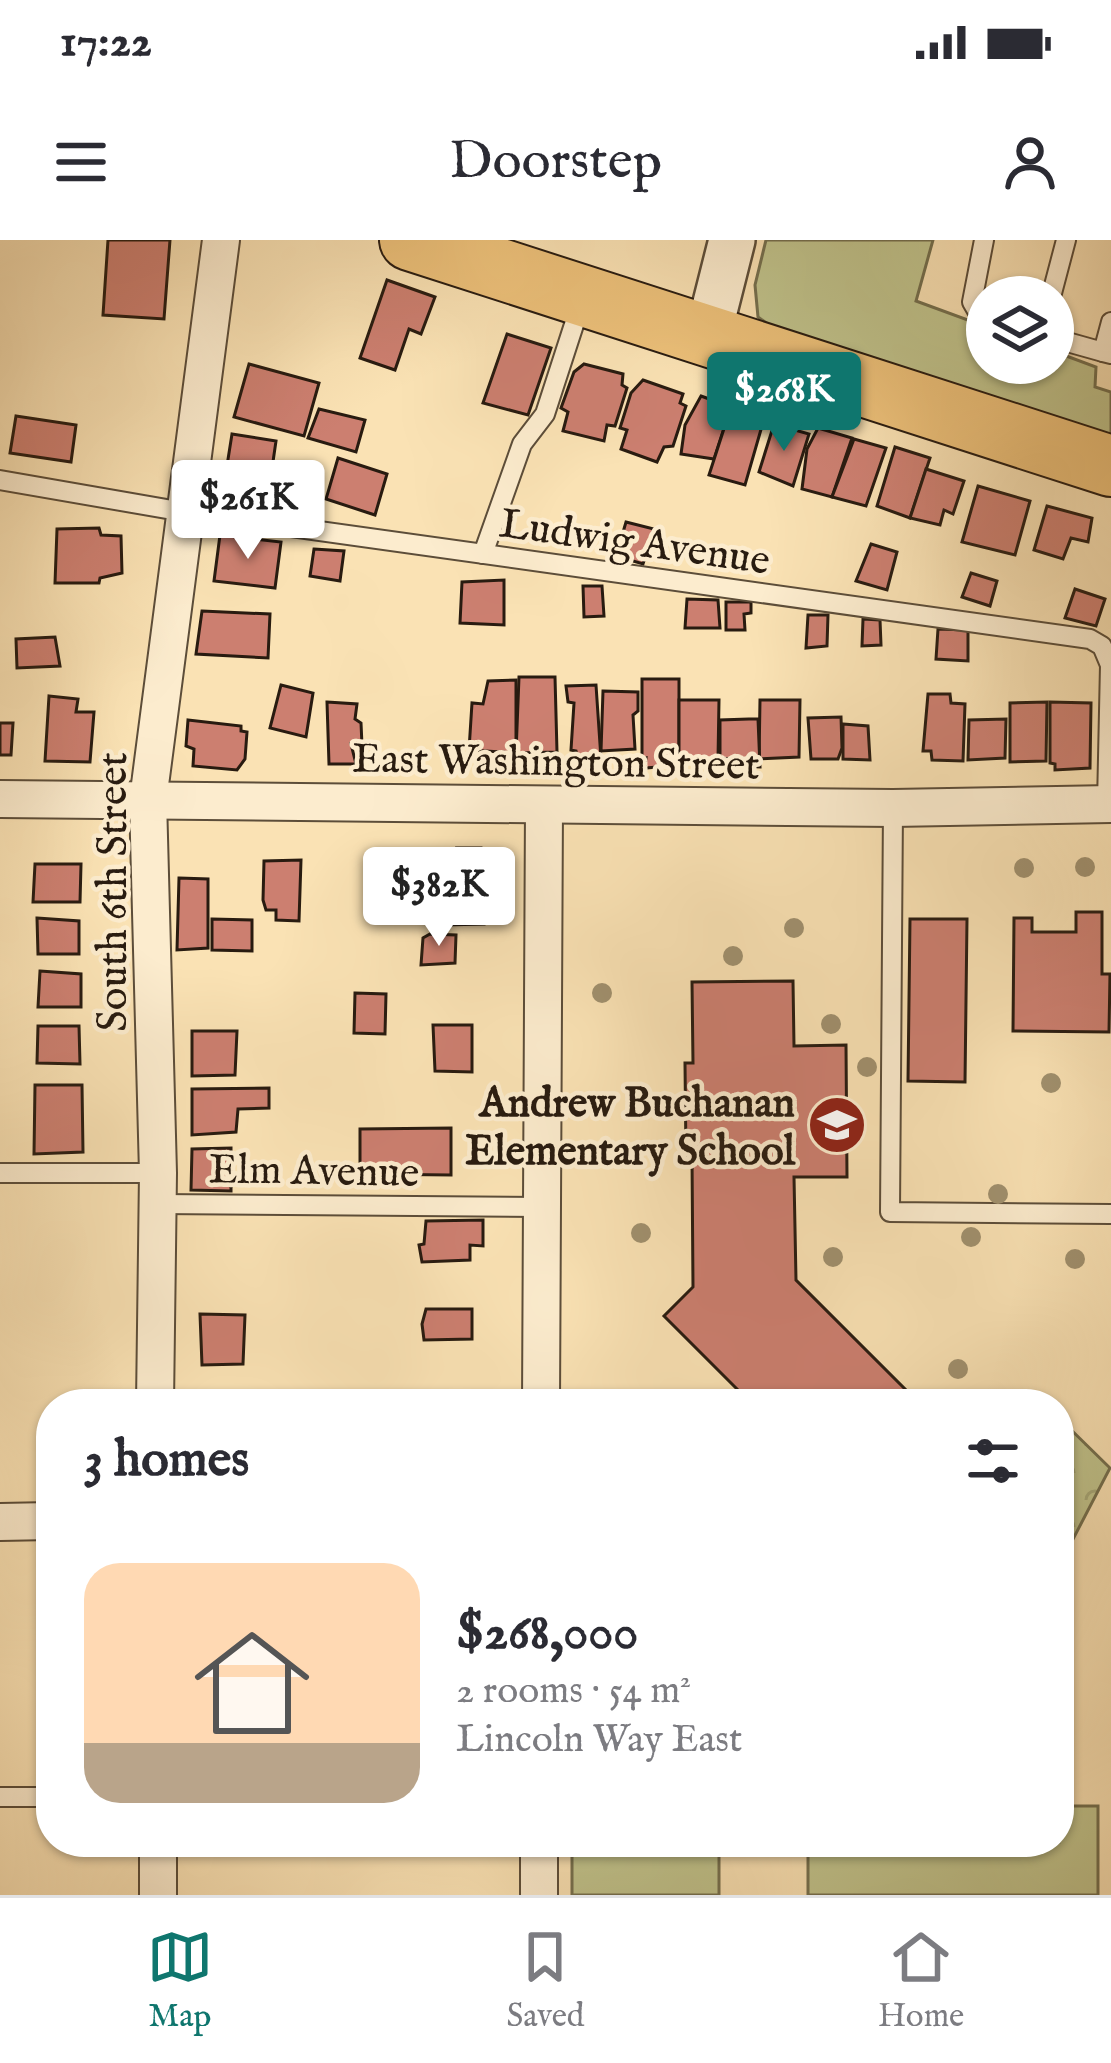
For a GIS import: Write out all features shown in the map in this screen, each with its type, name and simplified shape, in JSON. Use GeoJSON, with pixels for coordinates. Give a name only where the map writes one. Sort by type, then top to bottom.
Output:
{"type":"FeatureCollection","features":[{"type":"Feature","properties":{"kind":"highway"},"geometry":{"type":"LineString","coordinates":[[410,240],[1111,466]]}},
{"type":"Feature","properties":{"kind":"street","name":"South 6th Street"},"geometry":{"type":"LineString","coordinates":[[155,1389],[158,1189],[148,800],[221,240]]}},
{"type":"Feature","properties":{"kind":"street"},"geometry":{"type":"LineString","coordinates":[[708,335],[731,240]]}},
{"type":"Feature","properties":{"kind":"street","name":"East Washington Street"},"geometry":{"type":"LineString","coordinates":[[0,799],[893,808],[1109,804]]}},
{"type":"Feature","properties":{"kind":"street"},"geometry":{"type":"LineString","coordinates":[[541,1389],[544,806]]}},
{"type":"Feature","properties":{"kind":"street"},"geometry":{"type":"LineString","coordinates":[[0,1522],[36,1521]]}},
{"type":"Feature","properties":{"kind":"street"},"geometry":{"type":"LineString","coordinates":[[158,1857],[158,1895]]}},
{"type":"Feature","properties":{"kind":"street"},"geometry":{"type":"LineString","coordinates":[[539,1857],[539,1895]]}},
{"type":"Feature","properties":{"kind":"lane"},"geometry":{"type":"LineString","coordinates":[[977,276],[984,240]]}},
{"type":"Feature","properties":{"kind":"lane"},"geometry":{"type":"LineString","coordinates":[[1057,276],[1066,240]]}},
{"type":"Feature","properties":{"kind":"lane"},"geometry":{"type":"LineString","coordinates":[[483,554],[522,444],[544,415],[583,295]]}},
{"type":"Feature","properties":{"kind":"lane"},"geometry":{"type":"LineString","coordinates":[[1074,344],[1107,353],[1111,322]]}},
{"type":"Feature","properties":{"kind":"lane","name":"Ludwig Avenue"},"geometry":{"type":"LineString","coordinates":[[0,481],[184,512],[1090,639],[1102,646],[1111,665],[1109,804]]}},
{"type":"Feature","properties":{"kind":"lane"},"geometry":{"type":"LineString","coordinates":[[893,808],[890,1212],[1111,1214]]}},
{"type":"Feature","properties":{"kind":"lane","name":"Elm Avenue"},"geometry":{"type":"LineString","coordinates":[[0,1173],[158,1189],[542,1207]]}},
{"type":"Feature","properties":{"kind":"lane"},"geometry":{"type":"LineString","coordinates":[[0,1797],[36,1797]]}},
{"type":"Feature","properties":{"kind":"green space"},"geometry":{"type":"Polygon","coordinates":[[[766,240],[933,240],[916,301],[966,319],[966,384],[1074,384],[1074,359],[1096,367],[1095,387],[1111,392],[1111,438],[775,329],[758,317],[755,285],[766,240]]]}},
{"type":"Feature","properties":{"kind":"green space"},"geometry":{"type":"Polygon","coordinates":[[[1074,1433],[1110,1468],[1074,1537],[1074,1433]]]}},
{"type":"Feature","properties":{"kind":"green space"},"geometry":{"type":"Polygon","coordinates":[[[1074,1806],[1098,1806],[1098,1895],[808,1895],[808,1857],[1074,1857],[1074,1806]]]}},
{"type":"Feature","properties":{"kind":"green space"},"geometry":{"type":"Polygon","coordinates":[[[572,1857],[719,1857],[719,1895],[572,1895],[572,1857]]]}},
{"type":"Feature","properties":{"kind":"building"},"geometry":{"type":"Polygon","coordinates":[[[108,240],[170,240],[164,319],[103,315],[108,240]]]}},
{"type":"Feature","properties":{"kind":"building"},"geometry":{"type":"Polygon","coordinates":[[[387,280],[435,297],[421,334],[409,329],[395,370],[360,358],[387,280]]]}},
{"type":"Feature","properties":{"kind":"building"},"geometry":{"type":"Polygon","coordinates":[[[507,334],[551,348],[528,415],[483,403],[507,334]]]}},
{"type":"Feature","properties":{"kind":"building"},"geometry":{"type":"Polygon","coordinates":[[[249,364],[319,383],[304,436],[234,417],[249,364]]]}},
{"type":"Feature","properties":{"kind":"building"},"geometry":{"type":"Polygon","coordinates":[[[584,364],[623,374],[622,385],[627,388],[615,426],[607,425],[604,441],[563,431],[568,412],[561,408],[574,372],[584,364]]]}},
{"type":"Feature","properties":{"kind":"building"},"geometry":{"type":"Polygon","coordinates":[[[643,380],[683,394],[680,403],[686,406],[673,446],[664,447],[657,462],[621,449],[627,430],[620,428],[631,393],[643,380]]]}},
{"type":"Feature","properties":{"kind":"building"},"geometry":{"type":"Polygon","coordinates":[[[701,396],[731,407],[714,459],[681,454],[685,425],[701,396]]]}},
{"type":"Feature","properties":{"kind":"building"},"geometry":{"type":"Polygon","coordinates":[[[731,407],[764,419],[745,485],[709,475],[731,407]]]}},
{"type":"Feature","properties":{"kind":"building"},"geometry":{"type":"Polygon","coordinates":[[[319,409],[365,420],[356,452],[308,438],[319,409]]]}},
{"type":"Feature","properties":{"kind":"building"},"geometry":{"type":"Polygon","coordinates":[[[16,416],[76,425],[71,462],[10,453],[16,416]]]}},
{"type":"Feature","properties":{"kind":"building"},"geometry":{"type":"Polygon","coordinates":[[[774,424],[809,434],[793,486],[759,472],[774,424]]]}},
{"type":"Feature","properties":{"kind":"building"},"geometry":{"type":"Polygon","coordinates":[[[818,428],[852,438],[832,497],[802,489],[807,449],[818,428]]]}},
{"type":"Feature","properties":{"kind":"building"},"geometry":{"type":"Polygon","coordinates":[[[232,434],[276,441],[265,517],[220,510],[232,434]]]}},
{"type":"Feature","properties":{"kind":"building"},"geometry":{"type":"Polygon","coordinates":[[[854,439],[886,448],[866,506],[832,497],[854,439]]]}},
{"type":"Feature","properties":{"kind":"building"},"geometry":{"type":"Polygon","coordinates":[[[895,447],[930,458],[910,518],[877,506],[895,447]]]}},
{"type":"Feature","properties":{"kind":"building"},"geometry":{"type":"Polygon","coordinates":[[[338,458],[387,474],[375,515],[326,499],[338,458]]]}},
{"type":"Feature","properties":{"kind":"building"},"geometry":{"type":"Polygon","coordinates":[[[926,469],[964,481],[953,514],[944,510],[940,525],[910,518],[926,469]]]}},
{"type":"Feature","properties":{"kind":"building"},"geometry":{"type":"Polygon","coordinates":[[[978,486],[1030,501],[1015,555],[962,542],[978,486]]]}},
{"type":"Feature","properties":{"kind":"building"},"geometry":{"type":"Polygon","coordinates":[[[1047,506],[1092,518],[1088,542],[1071,538],[1063,559],[1034,550],[1047,506]]]}},
{"type":"Feature","properties":{"kind":"building"},"geometry":{"type":"Polygon","coordinates":[[[626,522],[654,529],[643,564],[616,556],[626,522]]]}},
{"type":"Feature","properties":{"kind":"building"},"geometry":{"type":"Polygon","coordinates":[[[99,528],[101,535],[121,536],[122,573],[100,578],[99,583],[55,583],[57,529],[99,528]]]}},
{"type":"Feature","properties":{"kind":"building"},"geometry":{"type":"Polygon","coordinates":[[[220,535],[281,542],[275,588],[214,581],[220,535]]]}},
{"type":"Feature","properties":{"kind":"building"},"geometry":{"type":"Polygon","coordinates":[[[871,544],[897,552],[887,590],[856,581],[871,544]]]}},
{"type":"Feature","properties":{"kind":"building"},"geometry":{"type":"Polygon","coordinates":[[[314,549],[344,551],[340,581],[310,576],[314,549]]]}},
{"type":"Feature","properties":{"kind":"building"},"geometry":{"type":"Polygon","coordinates":[[[971,573],[997,581],[990,606],[962,597],[971,573]]]}},
{"type":"Feature","properties":{"kind":"building"},"geometry":{"type":"Polygon","coordinates":[[[504,580],[504,625],[460,623],[462,582],[504,580]]]}},
{"type":"Feature","properties":{"kind":"building"},"geometry":{"type":"Polygon","coordinates":[[[583,586],[602,586],[604,616],[584,617],[583,586]]]}},
{"type":"Feature","properties":{"kind":"building"},"geometry":{"type":"Polygon","coordinates":[[[1075,589],[1105,599],[1096,626],[1065,618],[1075,589]]]}},
{"type":"Feature","properties":{"kind":"building"},"geometry":{"type":"Polygon","coordinates":[[[687,599],[718,600],[720,628],[685,628],[687,599]]]}},
{"type":"Feature","properties":{"kind":"building"},"geometry":{"type":"Polygon","coordinates":[[[726,602],[751,602],[751,613],[744,614],[745,630],[726,630],[726,602]]]}},
{"type":"Feature","properties":{"kind":"building"},"geometry":{"type":"Polygon","coordinates":[[[202,611],[270,614],[268,658],[196,654],[202,611]]]}},
{"type":"Feature","properties":{"kind":"building"},"geometry":{"type":"Polygon","coordinates":[[[808,615],[828,615],[827,646],[806,648],[808,615]]]}},
{"type":"Feature","properties":{"kind":"building"},"geometry":{"type":"Polygon","coordinates":[[[863,619],[880,620],[881,645],[862,646],[863,619]]]}},
{"type":"Feature","properties":{"kind":"building"},"geometry":{"type":"Polygon","coordinates":[[[938,629],[968,630],[968,661],[936,659],[938,629]]]}},
{"type":"Feature","properties":{"kind":"building"},"geometry":{"type":"Polygon","coordinates":[[[55,637],[60,666],[17,668],[16,639],[55,637]]]}},
{"type":"Feature","properties":{"kind":"building"},"geometry":{"type":"Polygon","coordinates":[[[519,677],[555,677],[557,752],[516,753],[519,677]]]}},
{"type":"Feature","properties":{"kind":"building"},"geometry":{"type":"Polygon","coordinates":[[[642,679],[679,679],[679,759],[670,758],[671,766],[645,768],[646,758],[642,759],[642,679]]]}},
{"type":"Feature","properties":{"kind":"building"},"geometry":{"type":"Polygon","coordinates":[[[516,680],[516,753],[469,750],[472,703],[483,704],[488,681],[516,680]]]}},
{"type":"Feature","properties":{"kind":"building"},"geometry":{"type":"Polygon","coordinates":[[[281,685],[313,693],[306,737],[270,728],[281,685]]]}},
{"type":"Feature","properties":{"kind":"building"},"geometry":{"type":"Polygon","coordinates":[[[596,685],[601,759],[577,760],[576,751],[571,750],[574,703],[568,702],[566,686],[596,685]]]}},
{"type":"Feature","properties":{"kind":"building"},"geometry":{"type":"Polygon","coordinates":[[[603,691],[638,692],[638,711],[633,715],[635,749],[601,751],[603,691]]]}},
{"type":"Feature","properties":{"kind":"building"},"geometry":{"type":"Polygon","coordinates":[[[928,694],[950,694],[951,703],[965,704],[963,761],[932,760],[931,751],[923,751],[928,694]]]}},
{"type":"Feature","properties":{"kind":"building"},"geometry":{"type":"Polygon","coordinates":[[[49,696],[78,699],[76,712],[94,712],[90,762],[45,761],[49,696]]]}},
{"type":"Feature","properties":{"kind":"building"},"geometry":{"type":"Polygon","coordinates":[[[679,700],[719,700],[718,759],[679,759],[679,700]]]}},
{"type":"Feature","properties":{"kind":"building"},"geometry":{"type":"Polygon","coordinates":[[[760,700],[800,700],[799,757],[759,759],[760,700]]]}},
{"type":"Feature","properties":{"kind":"building"},"geometry":{"type":"Polygon","coordinates":[[[327,702],[357,704],[355,719],[361,723],[362,745],[351,744],[356,764],[329,764],[327,702]]]}},
{"type":"Feature","properties":{"kind":"building"},"geometry":{"type":"Polygon","coordinates":[[[1047,702],[1046,761],[1010,762],[1010,703],[1047,702]]]}},
{"type":"Feature","properties":{"kind":"building"},"geometry":{"type":"Polygon","coordinates":[[[1050,702],[1091,703],[1090,768],[1055,770],[1050,763],[1050,702]]]}},
{"type":"Feature","properties":{"kind":"building"},"geometry":{"type":"Polygon","coordinates":[[[841,717],[838,759],[811,759],[808,718],[841,717]]]}},
{"type":"Feature","properties":{"kind":"building"},"geometry":{"type":"Polygon","coordinates":[[[758,719],[760,767],[736,766],[735,758],[720,759],[720,720],[758,719]]]}},
{"type":"Feature","properties":{"kind":"building"},"geometry":{"type":"Polygon","coordinates":[[[1006,719],[1005,758],[968,760],[969,720],[1006,719]]]}},
{"type":"Feature","properties":{"kind":"building"},"geometry":{"type":"Polygon","coordinates":[[[188,720],[241,726],[247,732],[245,759],[237,770],[193,766],[194,749],[186,746],[188,720]]]}},
{"type":"Feature","properties":{"kind":"building"},"geometry":{"type":"Polygon","coordinates":[[[0,723],[13,723],[11,755],[0,755],[0,723]]]}},
{"type":"Feature","properties":{"kind":"building"},"geometry":{"type":"Polygon","coordinates":[[[843,724],[868,726],[870,760],[843,759],[843,724]]]}},
{"type":"Feature","properties":{"kind":"building"},"geometry":{"type":"Polygon","coordinates":[[[457,848],[481,848],[484,924],[445,925],[446,910],[438,907],[436,853],[458,852],[457,848]]]}},
{"type":"Feature","properties":{"kind":"building"},"geometry":{"type":"Polygon","coordinates":[[[301,860],[299,921],[276,920],[276,910],[266,910],[263,900],[264,861],[301,860]]]}},
{"type":"Feature","properties":{"kind":"building"},"geometry":{"type":"Polygon","coordinates":[[[35,864],[81,864],[80,902],[33,902],[35,864]]]}},
{"type":"Feature","properties":{"kind":"building"},"geometry":{"type":"Polygon","coordinates":[[[179,878],[208,879],[208,948],[177,950],[179,878]]]}},
{"type":"Feature","properties":{"kind":"building"},"geometry":{"type":"Polygon","coordinates":[[[1076,912],[1102,912],[1102,974],[1110,974],[1109,1032],[1013,1031],[1014,918],[1032,918],[1032,932],[1076,932],[1076,912]]]}},
{"type":"Feature","properties":{"kind":"building"},"geometry":{"type":"Polygon","coordinates":[[[37,918],[79,921],[79,954],[38,954],[37,918]]]}},
{"type":"Feature","properties":{"kind":"building"},"geometry":{"type":"Polygon","coordinates":[[[212,919],[252,920],[252,951],[212,950],[212,919]]]}},
{"type":"Feature","properties":{"kind":"building"},"geometry":{"type":"Polygon","coordinates":[[[910,919],[967,919],[965,1082],[908,1081],[910,919]]]}},
{"type":"Feature","properties":{"kind":"building"},"geometry":{"type":"Polygon","coordinates":[[[456,935],[455,963],[421,965],[423,938],[456,935]]]}},
{"type":"Feature","properties":{"kind":"building"},"geometry":{"type":"Polygon","coordinates":[[[40,971],[81,974],[81,1007],[38,1007],[40,971]]]}},
{"type":"Feature","properties":{"kind":"building"},"geometry":{"type":"Polygon","coordinates":[[[793,981],[794,1046],[846,1045],[847,1177],[794,1177],[796,1280],[905,1389],[737,1389],[664,1316],[693,1287],[692,1157],[686,1157],[685,1063],[693,1063],[692,982],[793,981]]]}},
{"type":"Feature","properties":{"kind":"building"},"geometry":{"type":"Polygon","coordinates":[[[355,993],[386,994],[385,1034],[354,1033],[355,993]]]}},
{"type":"Feature","properties":{"kind":"building"},"geometry":{"type":"Polygon","coordinates":[[[433,1025],[472,1025],[472,1072],[435,1071],[433,1025]]]}},
{"type":"Feature","properties":{"kind":"building"},"geometry":{"type":"Polygon","coordinates":[[[38,1026],[79,1026],[80,1064],[37,1063],[38,1026]]]}},
{"type":"Feature","properties":{"kind":"building"},"geometry":{"type":"Polygon","coordinates":[[[192,1031],[237,1031],[235,1075],[192,1076],[192,1031]]]}},
{"type":"Feature","properties":{"kind":"building"},"geometry":{"type":"Polygon","coordinates":[[[35,1085],[82,1085],[83,1152],[34,1154],[35,1085]]]}},
{"type":"Feature","properties":{"kind":"building"},"geometry":{"type":"Polygon","coordinates":[[[269,1088],[269,1108],[238,1109],[236,1132],[192,1135],[192,1089],[269,1088]]]}},
{"type":"Feature","properties":{"kind":"building"},"geometry":{"type":"Polygon","coordinates":[[[451,1128],[451,1175],[360,1174],[360,1129],[451,1128]]]}},
{"type":"Feature","properties":{"kind":"building"},"geometry":{"type":"Polygon","coordinates":[[[231,1148],[231,1191],[191,1190],[192,1149],[231,1148]]]}},
{"type":"Feature","properties":{"kind":"building"},"geometry":{"type":"Polygon","coordinates":[[[483,1220],[483,1246],[470,1245],[470,1260],[422,1262],[419,1245],[424,1244],[426,1221],[483,1220]]]}},
{"type":"Feature","properties":{"kind":"building"},"geometry":{"type":"Polygon","coordinates":[[[426,1309],[472,1309],[472,1339],[424,1340],[426,1309]]]}},
{"type":"Feature","properties":{"kind":"building"},"geometry":{"type":"Polygon","coordinates":[[[200,1314],[245,1315],[243,1364],[202,1365],[200,1314]]]}},
{"type":"Feature","properties":{"kind":"place","name":"Andrew Buchanan Elementary School"},"geometry":{"type":"Point","coordinates":[837,1125]}}]}
